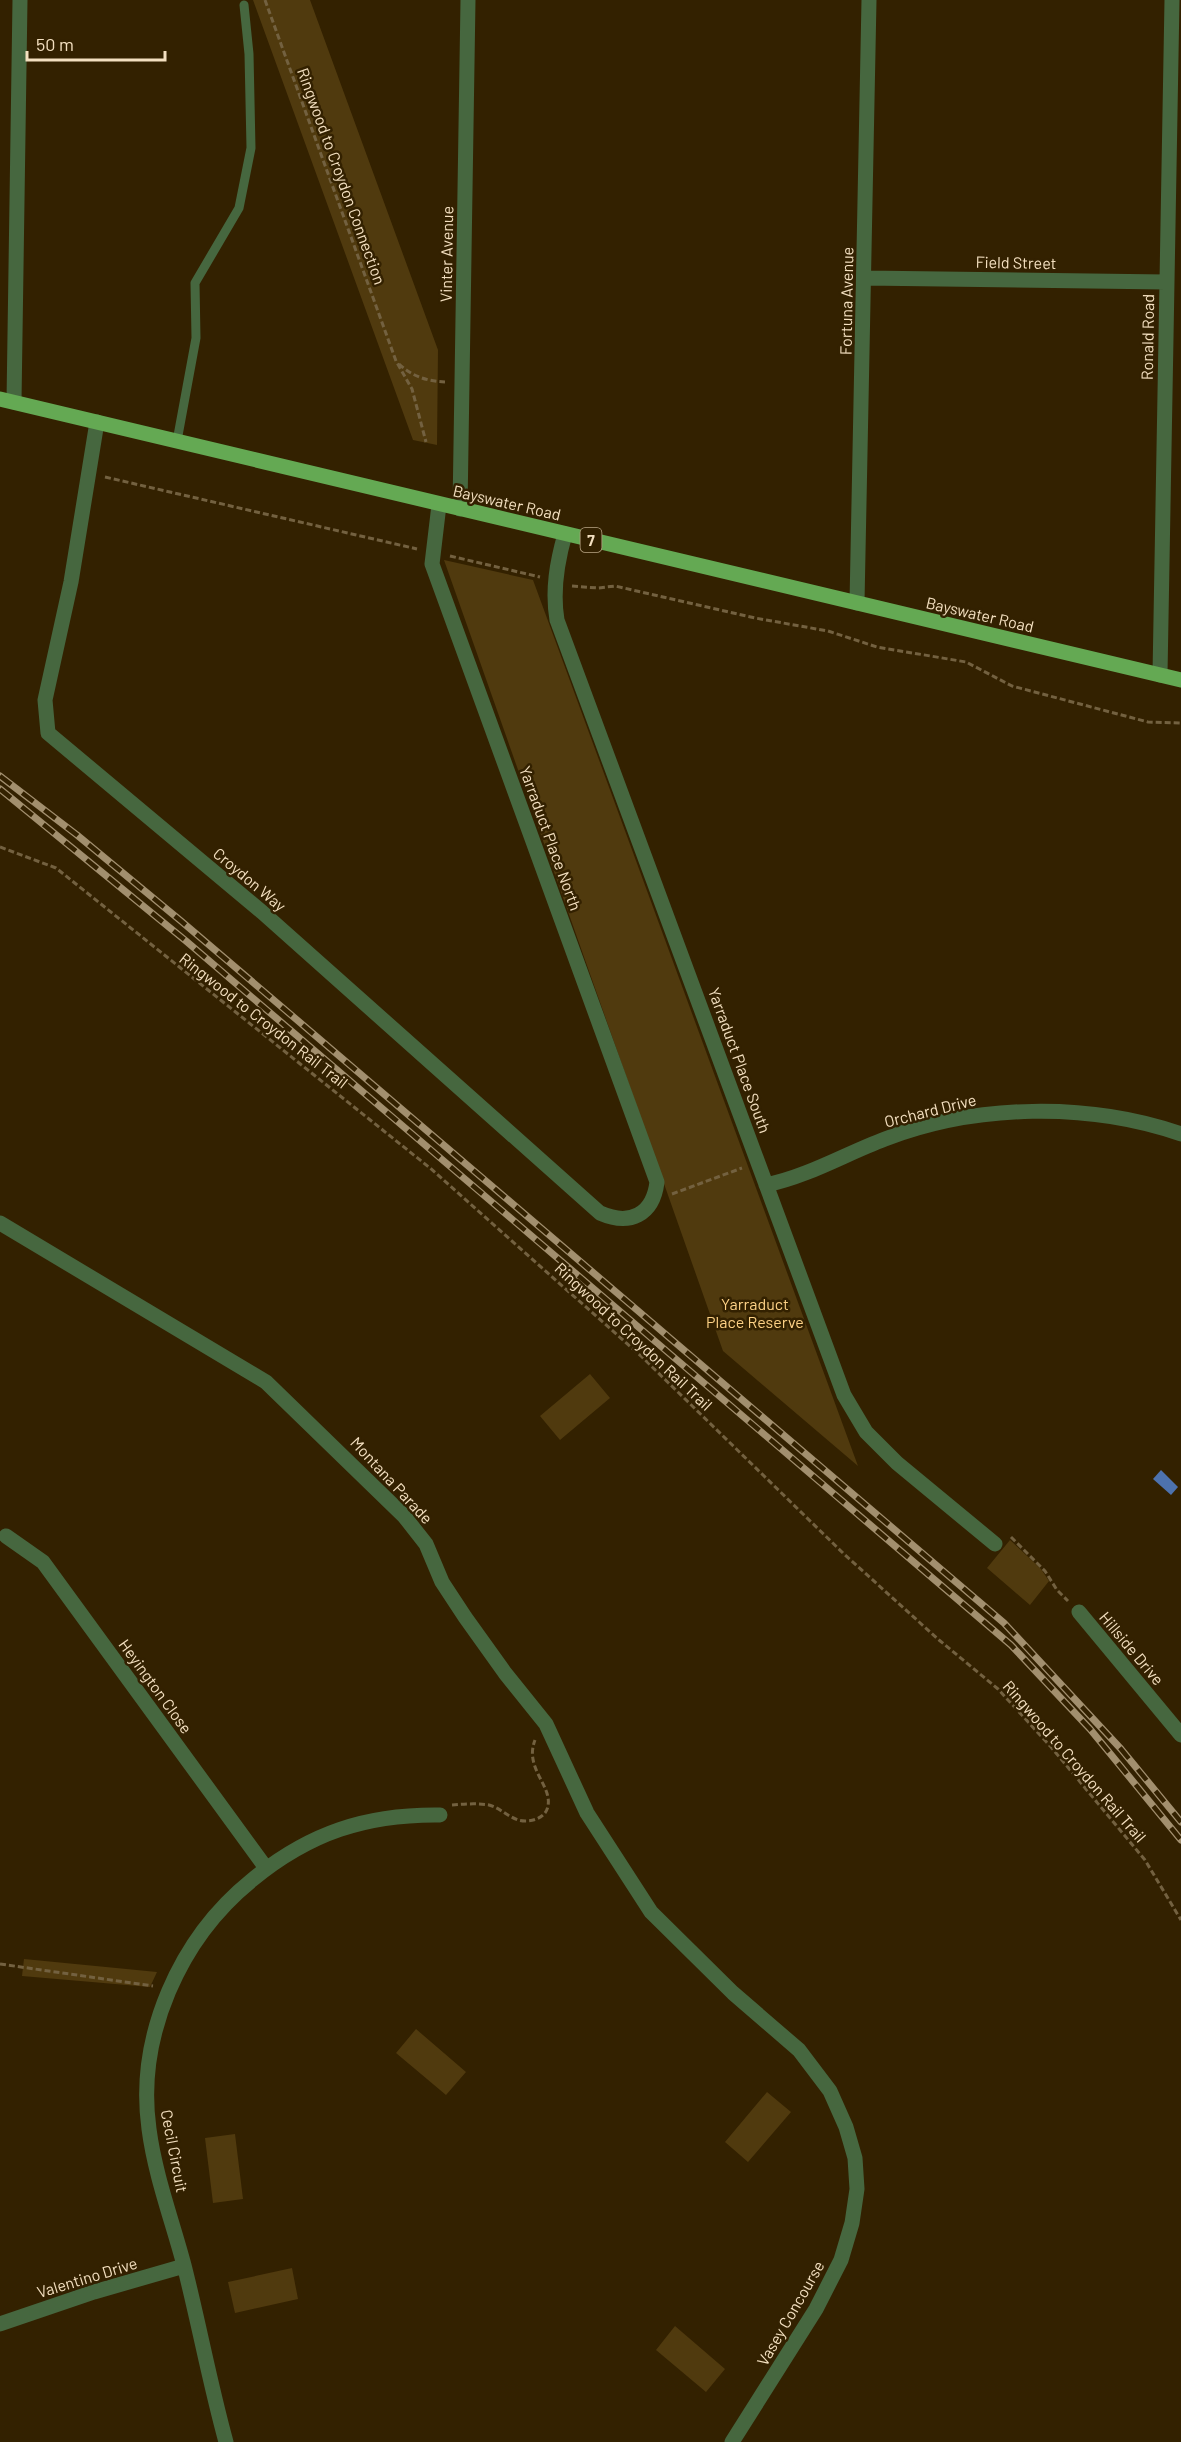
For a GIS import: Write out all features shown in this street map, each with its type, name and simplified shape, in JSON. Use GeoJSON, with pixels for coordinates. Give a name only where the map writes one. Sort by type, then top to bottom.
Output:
{"type":"FeatureCollection","features":[{"type":"Feature","properties":{"kind":"main road","name":"Bayswater Road"},"geometry":{"type":"LineString","coordinates":[[7,400],[439,505],[1181,680]]}},
{"type":"Feature","properties":{"kind":"street"},"geometry":{"type":"LineString","coordinates":[[7,400],[20,0]]}},
{"type":"Feature","properties":{"kind":"street","name":"Vinter Avenue"},"geometry":{"type":"LineString","coordinates":[[460,509],[468,0]]}},
{"type":"Feature","properties":{"kind":"street","name":"Fortuna Avenue"},"geometry":{"type":"LineString","coordinates":[[857,603],[869,0]]}},
{"type":"Feature","properties":{"kind":"street","name":"Ronald Road"},"geometry":{"type":"LineString","coordinates":[[1160,675],[1172,0]]}},
{"type":"Feature","properties":{"kind":"street","name":"Field Street"},"geometry":{"type":"LineString","coordinates":[[865,278],[1166,282]]}},
{"type":"Feature","properties":{"kind":"street","name":"Croydon Way"},"geometry":{"type":"LineString","coordinates":[[97,422],[71,582],[45,700],[48,733],[262,912],[600,1213],[626,1220],[638,1215],[656,1188]]}},
{"type":"Feature","properties":{"kind":"street","name":"Yarraduct Place North"},"geometry":{"type":"LineString","coordinates":[[439,505],[432,564],[656,1188]]}},
{"type":"Feature","properties":{"kind":"street","name":"Yarraduct Place South"},"geometry":{"type":"LineString","coordinates":[[565,534],[555,580],[554,603],[557,620],[844,1395],[866,1432],[905,1470],[995,1544]]}},
{"type":"Feature","properties":{"kind":"street","name":"Orchard Drive"},"geometry":{"type":"LineString","coordinates":[[766,1185],[814,1171],[885,1138],[946,1121],[1000,1113],[1054,1111],[1127,1120],[1181,1134]]}},
{"type":"Feature","properties":{"kind":"street","name":"Montana Parade"},"geometry":{"type":"LineString","coordinates":[[0,1223],[266,1382],[404,1516],[426,1544],[442,1582],[465,1617],[505,1673],[546,1724],[587,1814],[651,1912]]}},
{"type":"Feature","properties":{"kind":"street","name":"Heyington Close"},"geometry":{"type":"LineString","coordinates":[[6,1536],[43,1562],[266,1868]]}},
{"type":"Feature","properties":{"kind":"street","name":"Hillside Drive"},"geometry":{"type":"LineString","coordinates":[[1079,1612],[1181,1735]]}},
{"type":"Feature","properties":{"kind":"street","name":"Cecil Circuit"},"geometry":{"type":"LineString","coordinates":[[226,2442],[149,2128],[150,2061],[156,2029],[182,1962],[215,1914],[231,1897],[266,1868],[297,1847],[338,1829],[382,1817],[440,1815]]}},
{"type":"Feature","properties":{"kind":"street","name":"Vasey Concourse"},"geometry":{"type":"LineString","coordinates":[[651,1912],[733,1993],[799,2050],[830,2091],[846,2127],[855,2158],[857,2188],[852,2223],[841,2260],[816,2309],[732,2442]]}},
{"type":"Feature","properties":{"kind":"street","name":"Valentino Drive"},"geometry":{"type":"LineString","coordinates":[[0,2324],[94,2292],[184,2266]]}},
{"type":"Feature","properties":{"kind":"lane"},"geometry":{"type":"LineString","coordinates":[[177,441],[196,338],[195,283],[238,208],[250,148],[249,54],[244,5]]}},
{"type":"Feature","properties":{"kind":"path","name":"Ringwood to Croydon Connection"},"geometry":{"type":"LineString","coordinates":[[265,0],[396,361],[412,389],[426,442]]}},
{"type":"Feature","properties":{"kind":"path"},"geometry":{"type":"LineString","coordinates":[[396,361],[406,370],[429,381],[462,383]]}},
{"type":"Feature","properties":{"kind":"path"},"geometry":{"type":"LineString","coordinates":[[89,473],[573,586],[598,588],[615,586],[755,618],[828,631],[877,646],[966,662],[1012,686],[1148,722],[1181,723]]}},
{"type":"Feature","properties":{"kind":"path","name":"Ringwood to Croydon Rail Trail"},"geometry":{"type":"LineString","coordinates":[[0,847],[56,868],[430,1168],[642,1357],[827,1538],[939,1640],[998,1689],[1051,1747],[1145,1860],[1181,1920]]}},
{"type":"Feature","properties":{"kind":"path"},"geometry":{"type":"LineString","coordinates":[[656,1188],[677,1193],[758,1162]]}},
{"type":"Feature","properties":{"kind":"path"},"geometry":{"type":"LineString","coordinates":[[995,1544],[1006,1533],[1045,1571],[1057,1590],[1079,1612]]}},
{"type":"Feature","properties":{"kind":"path"},"geometry":{"type":"LineString","coordinates":[[440,1815],[450,1805],[474,1803],[496,1808],[519,1820],[532,1820],[544,1814],[548,1807],[548,1799],[533,1762],[532,1747],[536,1736],[546,1724]]}},
{"type":"Feature","properties":{"kind":"path"},"geometry":{"type":"LineString","coordinates":[[0,1964],[170,1989]]}},
{"type":"Feature","properties":{"kind":"green space"},"geometry":{"type":"Polygon","coordinates":[[[253,0],[310,0],[438,350],[437,445],[413,440],[253,0]]]}},
{"type":"Feature","properties":{"kind":"green space","name":"Yarraduct Place Reserve"},"geometry":{"type":"Polygon","coordinates":[[[444,560],[533,580],[858,1466],[723,1351],[444,560]]]}},
{"type":"Feature","properties":{"kind":"green space"},"geometry":{"type":"Polygon","coordinates":[[[590,1374],[610,1398],[560,1440],[540,1416],[590,1374]]]}},
{"type":"Feature","properties":{"kind":"green space"},"geometry":{"type":"Polygon","coordinates":[[[1010,1540],[1041,1569],[1049,1581],[1030,1605],[987,1568],[1010,1540]]]}},
{"type":"Feature","properties":{"kind":"green space"},"geometry":{"type":"Polygon","coordinates":[[[24,1959],[157,1972],[150,1987],[22,1976],[24,1959]]]}},
{"type":"Feature","properties":{"kind":"green space"},"geometry":{"type":"Polygon","coordinates":[[[416,2029],[466,2072],[446,2095],[396,2053],[416,2029]]]}},
{"type":"Feature","properties":{"kind":"green space"},"geometry":{"type":"Polygon","coordinates":[[[767,2092],[791,2112],[748,2162],[725,2142],[767,2092]]]}},
{"type":"Feature","properties":{"kind":"green space"},"geometry":{"type":"Polygon","coordinates":[[[235,2134],[243,2199],[213,2203],[205,2138],[235,2134]]]}},
{"type":"Feature","properties":{"kind":"green space"},"geometry":{"type":"Polygon","coordinates":[[[292,2268],[298,2299],[235,2313],[228,2282],[292,2268]]]}},
{"type":"Feature","properties":{"kind":"green space"},"geometry":{"type":"Polygon","coordinates":[[[675,2326],[725,2369],[706,2392],[656,2350],[675,2326]]]}},
{"type":"Feature","properties":{"kind":"water"},"geometry":{"type":"Polygon","coordinates":[[[1161,1470],[1178,1487],[1171,1495],[1153,1479],[1161,1470]]]}},
{"type":"Feature","properties":{"kind":"railway"},"geometry":{"type":"LineString","coordinates":[[0,776],[77,835],[181,921],[1004,1623],[1121,1749],[1181,1822]]}},
{"type":"Feature","properties":{"kind":"railway"},"geometry":{"type":"LineString","coordinates":[[0,789],[186,941],[1011,1645],[1090,1729],[1181,1840]]}}]}
